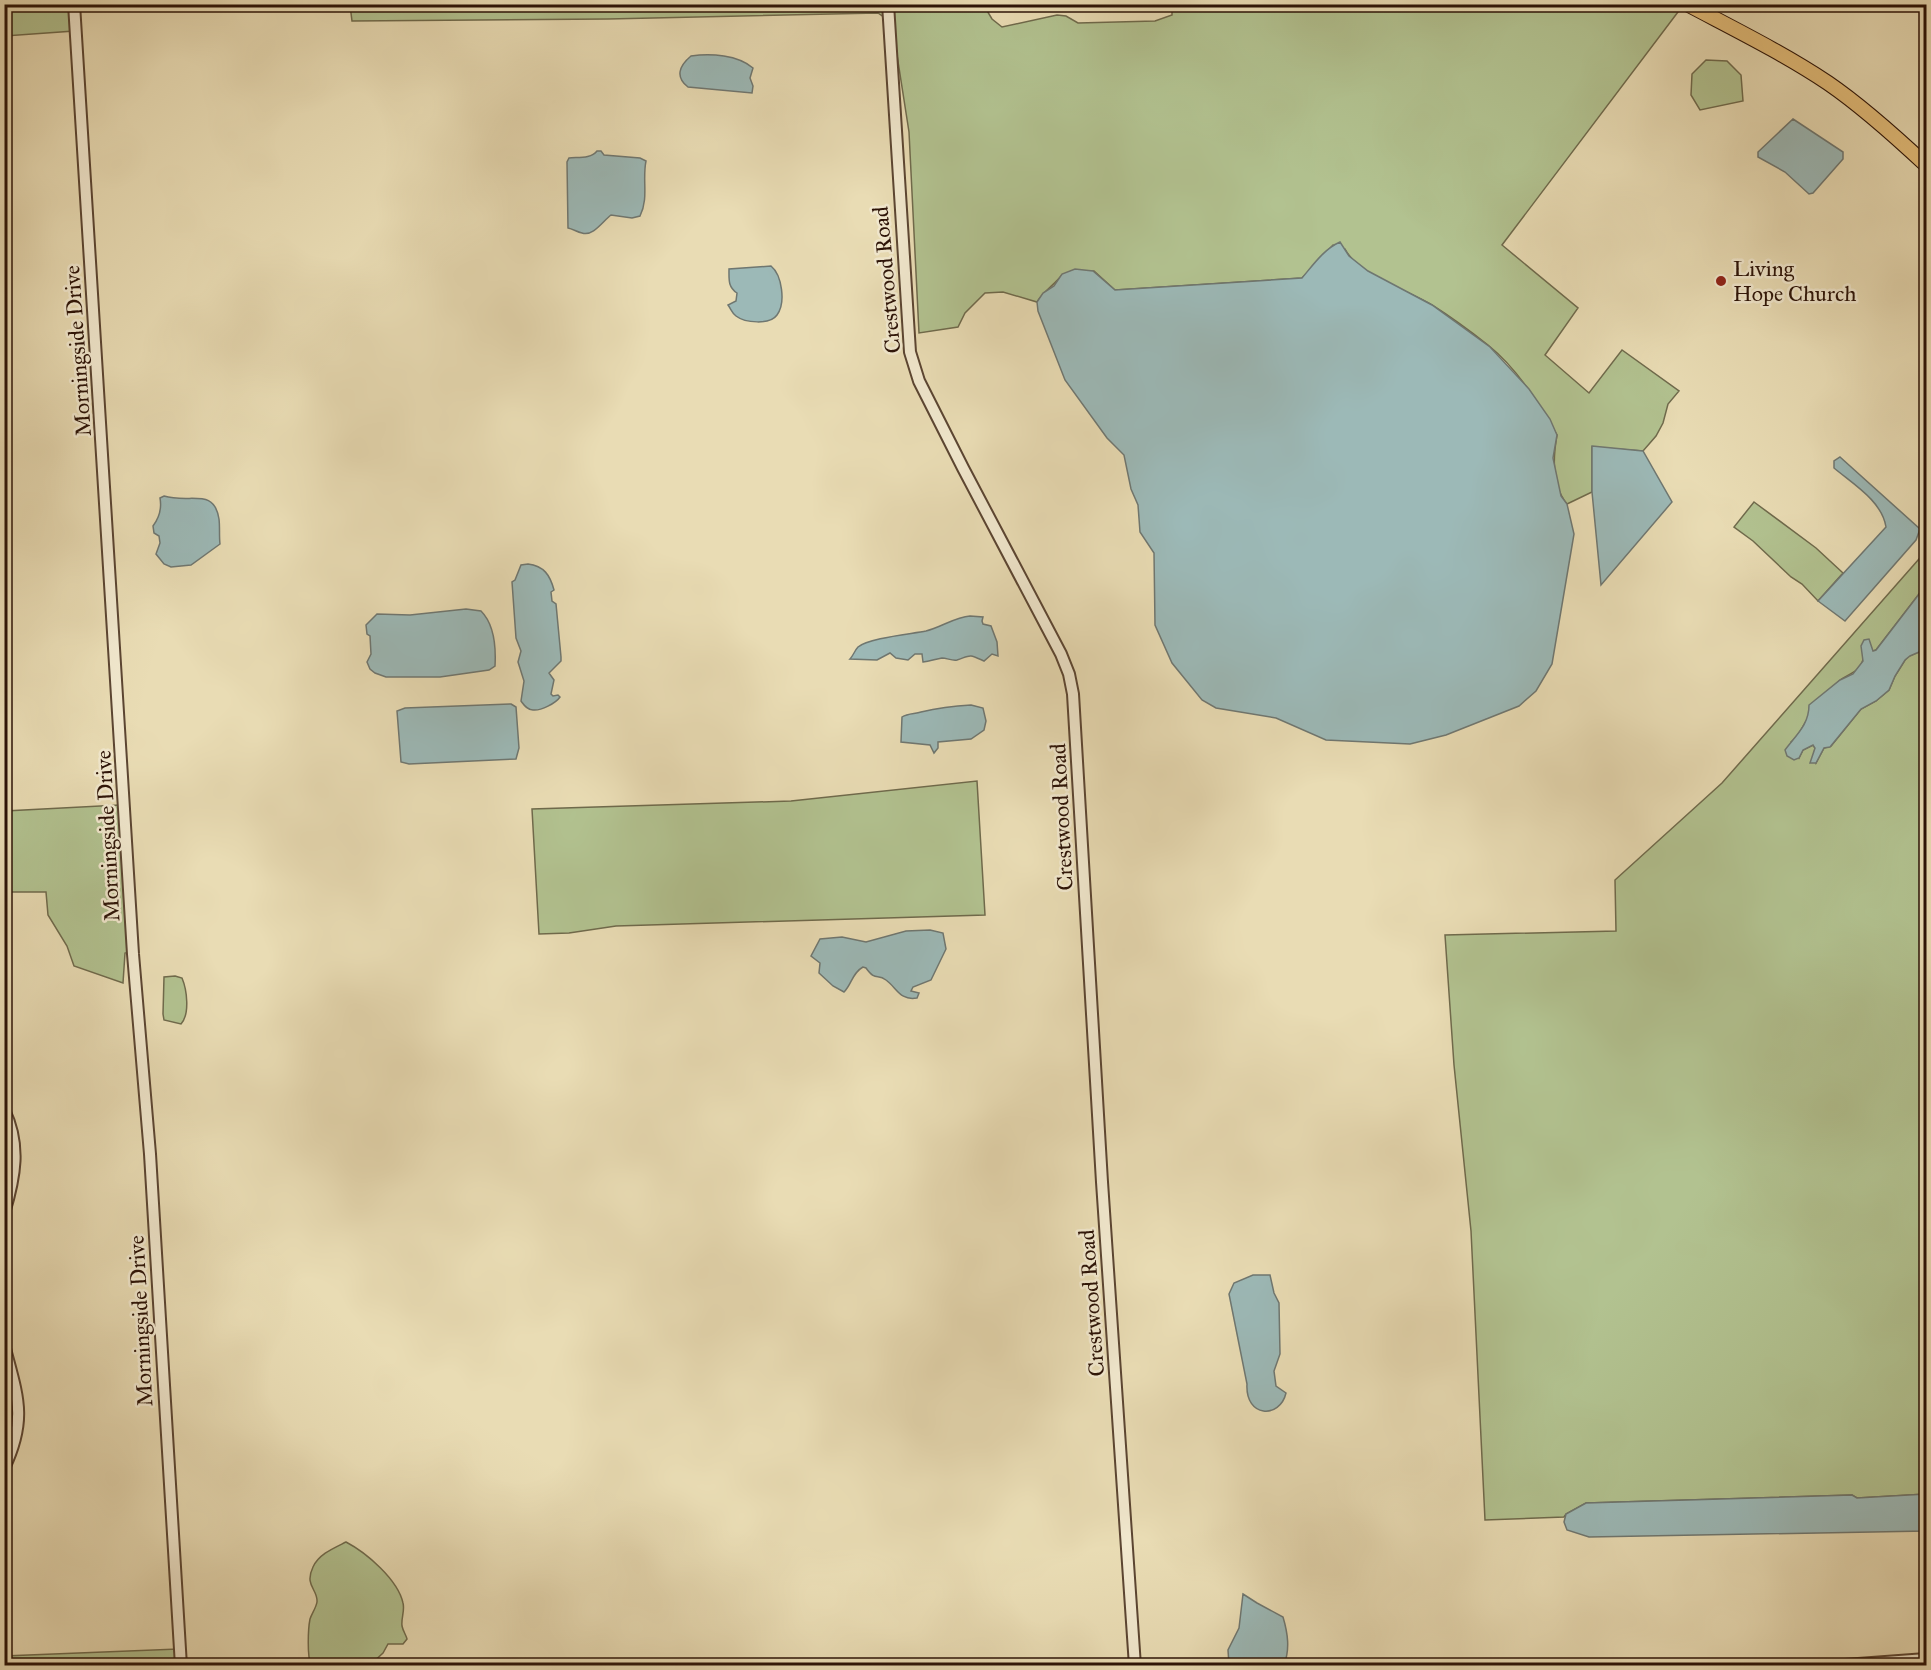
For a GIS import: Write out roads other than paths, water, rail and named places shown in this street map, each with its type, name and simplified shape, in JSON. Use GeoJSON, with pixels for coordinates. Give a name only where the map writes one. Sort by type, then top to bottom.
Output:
{"type":"FeatureCollection","features":[{"type":"Feature","properties":{"kind":"main road"},"geometry":{"type":"LineString","coordinates":[[1687,4],[1768,47],[1828,83],[1860,106],[1926,165]]}},
{"type":"Feature","properties":{"kind":"street","name":"Morningside Drive"},"geometry":{"type":"LineString","coordinates":[[74,4],[134,954],[150,1154],[181,1665]]}},
{"type":"Feature","properties":{"kind":"street","name":"Crestwood Road"},"geometry":{"type":"LineString","coordinates":[[888,4],[907,332],[914,368],[999,538],[1061,654],[1073,694],[1135,1665]]}},
{"type":"Feature","properties":{"kind":"street"},"geometry":{"type":"LineString","coordinates":[[4,1110],[13,1135],[16,1161],[12,1187],[4,1213]]}},
{"type":"Feature","properties":{"kind":"street"},"geometry":{"type":"LineString","coordinates":[[4,1345],[16,1387],[19,1414],[16,1437],[4,1468]]}},
{"type":"Feature","properties":{"kind":"street"},"geometry":{"type":"LineString","coordinates":[[1831,1665],[1926,1659]]}},
{"type":"Feature","properties":{"kind":"water"},"geometry":{"type":"Polygon","coordinates":[[[691,56],[724,56],[747,64],[753,68],[750,78],[753,86],[752,93],[688,87],[681,79],[680,72],[691,56]]]}},
{"type":"Feature","properties":{"kind":"water"},"geometry":{"type":"Polygon","coordinates":[[[1793,119],[1843,152],[1843,159],[1813,193],[1809,194],[1785,172],[1758,157],[1758,152],[1793,119]]]}},
{"type":"Feature","properties":{"kind":"water"},"geometry":{"type":"Polygon","coordinates":[[[601,151],[604,155],[640,158],[646,161],[645,196],[640,216],[632,218],[611,215],[594,231],[586,234],[568,228],[567,162],[569,158],[588,156],[601,151]]]}},
{"type":"Feature","properties":{"kind":"water"},"geometry":{"type":"Polygon","coordinates":[[[1340,242],[1349,256],[1368,271],[1432,305],[1490,347],[1529,389],[1550,419],[1557,435],[1553,458],[1561,496],[1567,504],[1574,534],[1552,664],[1536,691],[1519,706],[1446,735],[1410,744],[1326,740],[1276,718],[1216,708],[1202,700],[1172,663],[1155,625],[1154,553],[1140,532],[1138,505],[1131,489],[1124,455],[1107,438],[1065,380],[1038,311],[1037,302],[1043,293],[1054,286],[1062,274],[1075,269],[1093,271],[1115,290],[1302,278],[1324,253],[1340,242]]]}},
{"type":"Feature","properties":{"kind":"water"},"geometry":{"type":"Polygon","coordinates":[[[771,266],[778,276],[782,289],[780,310],[777,315],[763,322],[745,320],[736,316],[728,305],[736,301],[737,293],[729,280],[729,269],[771,266]]]}},
{"type":"Feature","properties":{"kind":"water"},"geometry":{"type":"Polygon","coordinates":[[[1592,446],[1643,451],[1672,502],[1601,585],[1592,492],[1592,446]]]}},
{"type":"Feature","properties":{"kind":"water"},"geometry":{"type":"Polygon","coordinates":[[[1840,457],[1920,529],[1916,540],[1845,621],[1818,601],[1886,527],[1873,501],[1834,468],[1834,461],[1840,457]]]}},
{"type":"Feature","properties":{"kind":"water"},"geometry":{"type":"Polygon","coordinates":[[[164,496],[206,500],[216,509],[219,519],[220,544],[191,565],[171,567],[164,564],[156,554],[160,543],[153,526],[160,513],[160,498],[164,496]]]}},
{"type":"Feature","properties":{"kind":"water"},"geometry":{"type":"Polygon","coordinates":[[[528,564],[542,569],[554,590],[551,592],[552,601],[556,604],[561,657],[561,661],[549,673],[554,680],[551,694],[560,697],[548,706],[536,710],[527,708],[521,701],[524,681],[518,662],[521,651],[516,638],[512,582],[521,565],[528,564]]]}},
{"type":"Feature","properties":{"kind":"water"},"geometry":{"type":"Polygon","coordinates":[[[1926,585],[1926,649],[1905,660],[1889,690],[1876,701],[1861,709],[1830,747],[1824,748],[1816,763],[1810,763],[1815,748],[1813,745],[1803,750],[1799,758],[1794,760],[1787,756],[1785,750],[1804,724],[1809,705],[1840,680],[1853,674],[1863,661],[1861,646],[1864,640],[1869,639],[1873,651],[1876,650],[1926,585]]]}},
{"type":"Feature","properties":{"kind":"water"},"geometry":{"type":"Polygon","coordinates":[[[466,609],[481,611],[489,623],[494,644],[495,666],[489,670],[440,677],[386,677],[370,669],[367,662],[371,654],[370,636],[367,634],[366,625],[377,614],[410,615],[466,609]]]}},
{"type":"Feature","properties":{"kind":"water"},"geometry":{"type":"Polygon","coordinates":[[[970,616],[983,617],[983,624],[991,626],[997,642],[998,656],[992,654],[984,661],[970,656],[957,660],[942,658],[923,662],[922,654],[915,654],[908,660],[896,658],[890,653],[877,660],[850,659],[858,647],[871,641],[926,631],[970,616]]]}},
{"type":"Feature","properties":{"kind":"water"},"geometry":{"type":"Polygon","coordinates":[[[511,704],[516,707],[519,748],[516,759],[409,764],[401,762],[397,711],[405,708],[511,704]]]}},
{"type":"Feature","properties":{"kind":"water"},"geometry":{"type":"Polygon","coordinates":[[[971,705],[983,708],[986,721],[984,730],[971,739],[938,742],[938,748],[934,753],[930,745],[901,742],[902,717],[940,708],[971,705]]]}},
{"type":"Feature","properties":{"kind":"water"},"geometry":{"type":"Polygon","coordinates":[[[930,930],[943,933],[946,949],[931,980],[913,987],[911,991],[919,993],[917,998],[903,996],[886,980],[874,976],[863,967],[844,992],[833,986],[819,973],[820,963],[811,956],[820,939],[842,937],[866,942],[906,931],[930,930]]]}},
{"type":"Feature","properties":{"kind":"water"},"geometry":{"type":"Polygon","coordinates":[[[1253,1275],[1270,1275],[1279,1303],[1280,1354],[1274,1371],[1276,1386],[1286,1393],[1283,1401],[1270,1411],[1257,1409],[1251,1403],[1248,1395],[1229,1294],[1234,1283],[1253,1275]]]}},
{"type":"Feature","properties":{"kind":"water"},"geometry":{"type":"Polygon","coordinates":[[[1926,1494],[1926,1531],[1589,1537],[1567,1530],[1564,1522],[1566,1514],[1586,1503],[1852,1495],[1857,1498],[1926,1494]]]}},
{"type":"Feature","properties":{"kind":"water"},"geometry":{"type":"Polygon","coordinates":[[[1243,1594],[1283,1617],[1288,1641],[1284,1665],[1229,1665],[1228,1650],[1239,1628],[1243,1594]]]}},
{"type":"Feature","properties":{"kind":"place","name":"Living Hope Church"},"geometry":{"type":"Point","coordinates":[1721,281]}}]}
